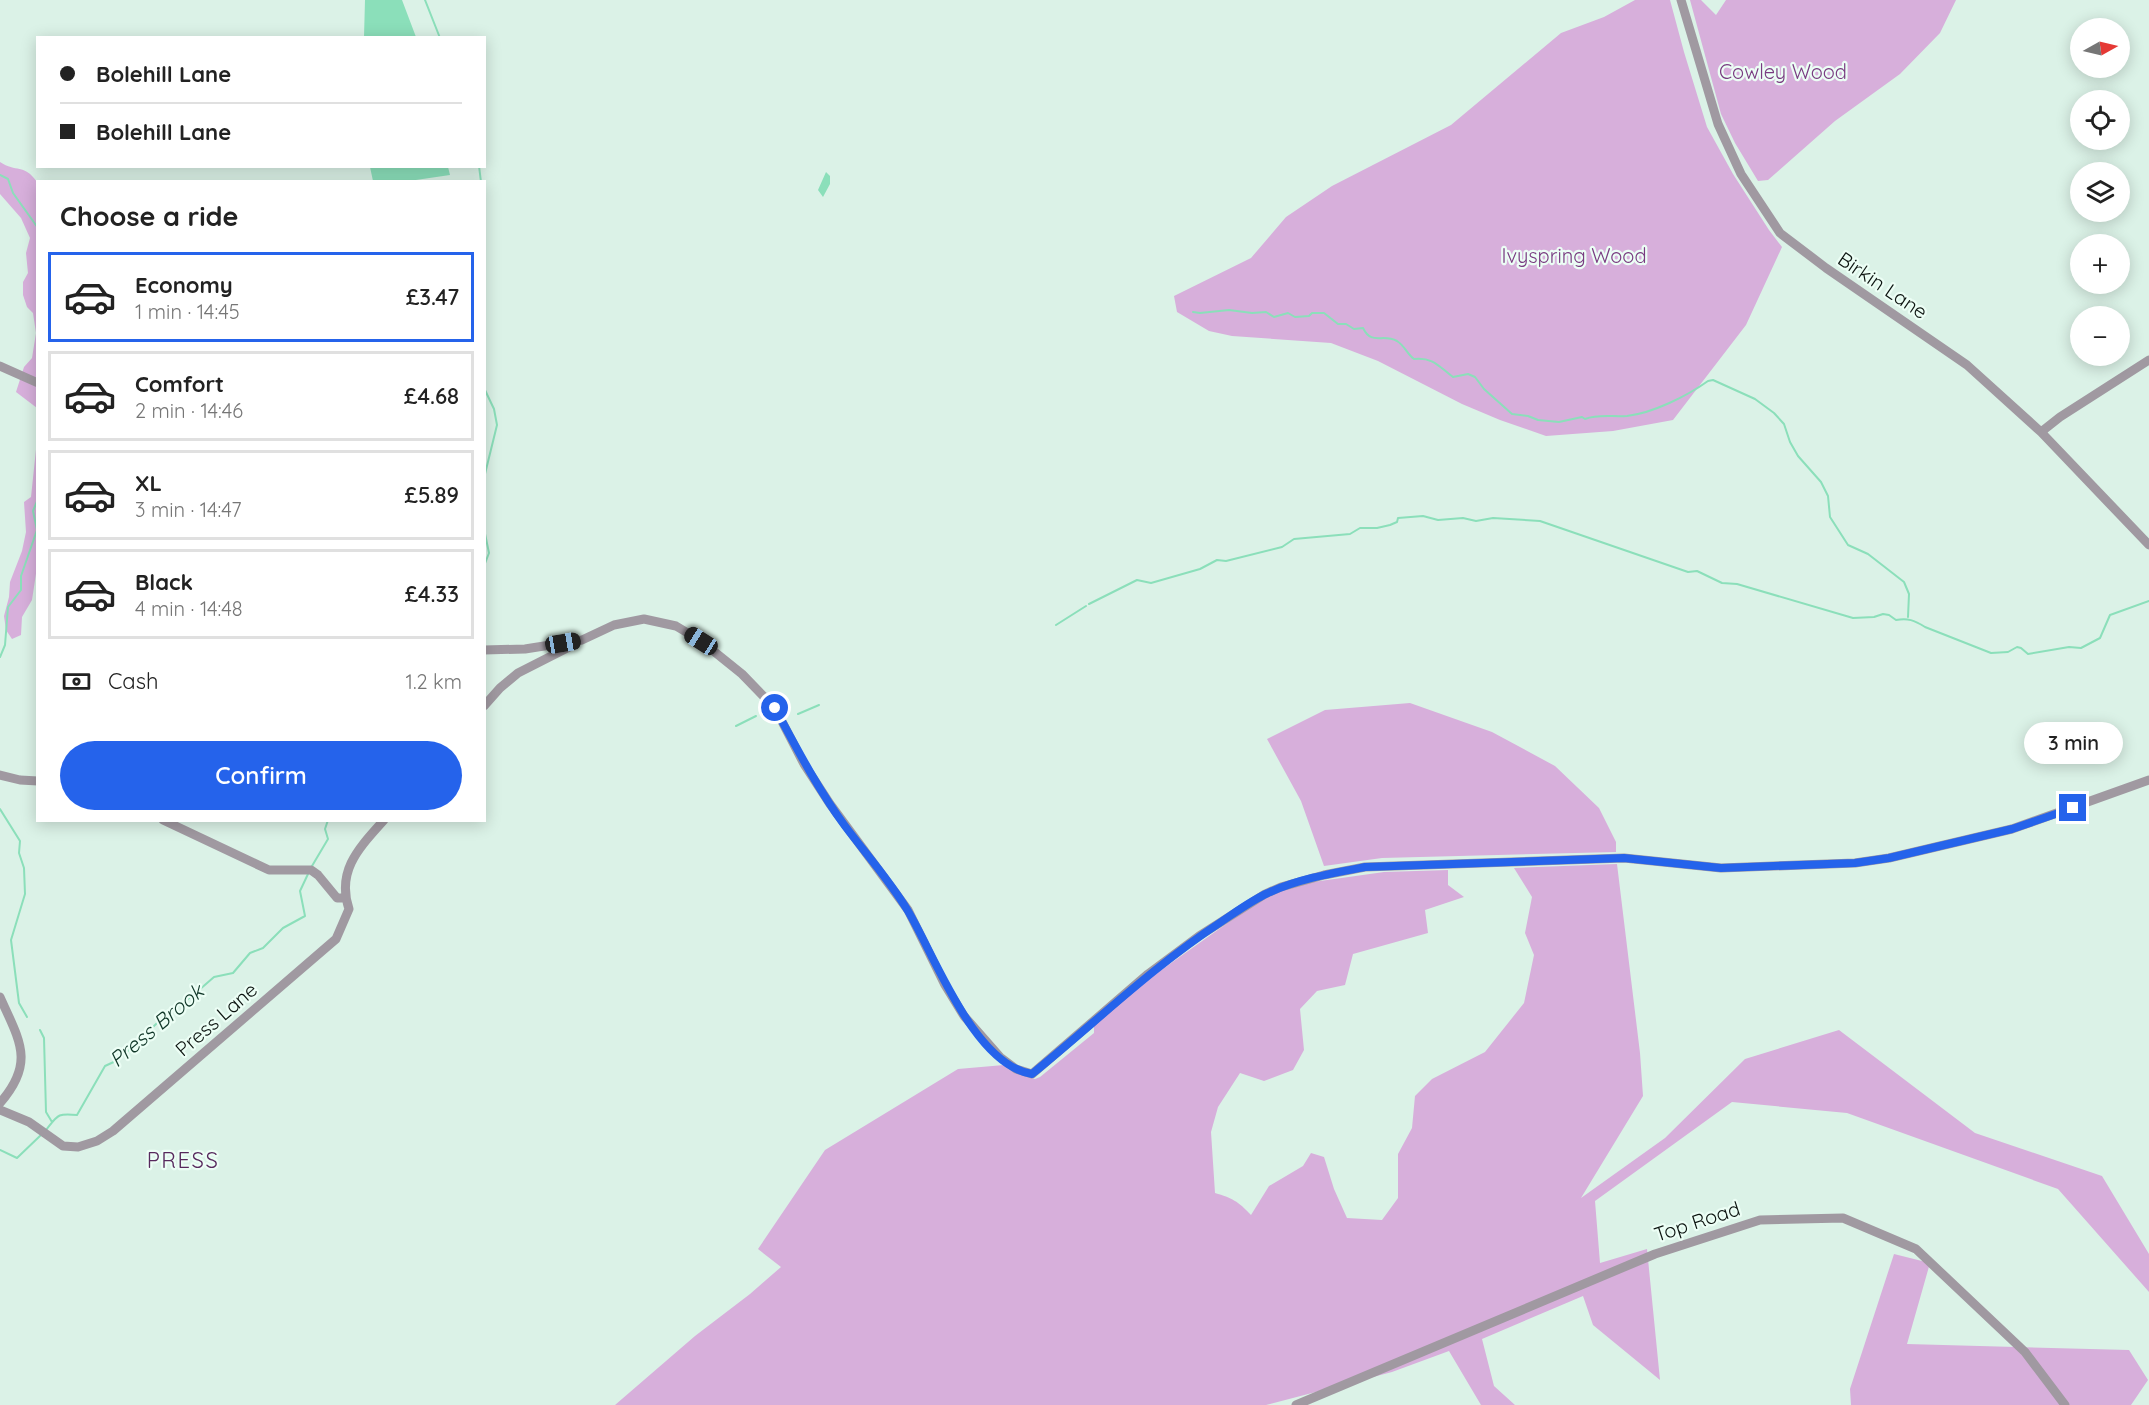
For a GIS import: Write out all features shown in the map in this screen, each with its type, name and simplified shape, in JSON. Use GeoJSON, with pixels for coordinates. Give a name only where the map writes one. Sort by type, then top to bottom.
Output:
{"type":"FeatureCollection","features":[{"type":"Feature","properties":{"kind":"street","name":"Birkin Lane"},"geometry":{"type":"LineString","coordinates":[[1681,0],[1718,124],[1741,174],[1780,233],[1826,268],[1956,357],[2041,432],[2149,545]]}},
{"type":"Feature","properties":{"kind":"street"},"geometry":{"type":"LineString","coordinates":[[2041,432],[2060,417],[2149,360]]}},
{"type":"Feature","properties":{"kind":"street"},"geometry":{"type":"LineString","coordinates":[[0,366],[36,382]]}},
{"type":"Feature","properties":{"kind":"street"},"geometry":{"type":"LineString","coordinates":[[486,704],[518,673],[614,625],[644,619],[676,626],[701,641],[742,674],[775,708],[804,764],[830,804],[908,910],[945,984],[964,1016],[1000,1057],[1016,1069],[1032,1074],[1148,974],[1199,936],[1265,894],[1324,875],[1365,867],[1624,858],[1721,868],[1855,863],[1889,858],[2012,829],[2149,780]]}},
{"type":"Feature","properties":{"kind":"street"},"geometry":{"type":"LineString","coordinates":[[486,650],[525,649],[582,640]]}},
{"type":"Feature","properties":{"kind":"street"},"geometry":{"type":"LineString","coordinates":[[0,775],[36,781]]}},
{"type":"Feature","properties":{"kind":"street"},"geometry":{"type":"LineString","coordinates":[[167,822],[269,870],[311,870],[337,898],[345,898]]}},
{"type":"Feature","properties":{"kind":"street","name":"Press Lane"},"geometry":{"type":"LineString","coordinates":[[0,1110],[29,1122],[63,1146],[78,1147],[97,1141],[113,1131],[336,939],[349,909],[345,898],[345,878],[356,852],[382,822]]}},
{"type":"Feature","properties":{"kind":"street"},"geometry":{"type":"LineString","coordinates":[[0,997],[20,1042],[22,1058],[21,1069],[9,1093],[0,1103]]}},
{"type":"Feature","properties":{"kind":"street","name":"Top Road"},"geometry":{"type":"LineString","coordinates":[[1296,1405],[1655,1254],[1760,1220],[1843,1218],[1916,1249],[2025,1352],[2065,1405]]}},
{"type":"Feature","properties":{"kind":"green space","name":"Ivyspring Wood"},"geometry":{"type":"Polygon","coordinates":[[[1635,0],[1670,0],[1707,127],[1733,174],[1782,247],[1746,325],[1673,420],[1613,431],[1546,436],[1462,404],[1378,361],[1331,343],[1232,336],[1209,331],[1177,312],[1174,296],[1251,258],[1286,217],[1332,186],[1451,125],[1561,33],[1604,17],[1635,0]]]}},
{"type":"Feature","properties":{"kind":"green space","name":"Cowley Wood"},"geometry":{"type":"Polygon","coordinates":[[[1690,0],[1701,0],[1716,15],[1726,0],[1956,0],[1940,33],[1900,74],[1835,121],[1768,180],[1758,181],[1721,114],[1690,0]]]}},
{"type":"Feature","properties":{"kind":"green space"},"geometry":{"type":"Polygon","coordinates":[[[0,162],[28,172],[36,181],[36,333],[33,313],[27,307],[23,295],[23,282],[28,273],[26,253],[30,238],[21,218],[0,194],[0,162]]]}},
{"type":"Feature","properties":{"kind":"green space"},"geometry":{"type":"Polygon","coordinates":[[[36,333],[36,407],[16,392],[24,367],[32,358],[36,333]]]}},
{"type":"Feature","properties":{"kind":"green space"},"geometry":{"type":"Polygon","coordinates":[[[36,450],[36,574],[32,600],[22,617],[21,635],[12,639],[6,630],[4,616],[10,582],[22,551],[26,532],[24,502],[31,497],[36,450]]]}},
{"type":"Feature","properties":{"kind":"green space"},"geometry":{"type":"Polygon","coordinates":[[[1410,703],[1492,732],[1555,766],[1599,808],[1616,842],[1616,852],[1382,858],[1324,866],[1301,801],[1267,739],[1325,710],[1410,703]]]}},
{"type":"Feature","properties":{"kind":"green space"},"geometry":{"type":"Polygon","coordinates":[[[1617,864],[1640,1053],[1643,1096],[1581,1198],[1665,1138],[1745,1059],[1839,1030],[1975,1133],[2102,1176],[2149,1254],[2149,1292],[2058,1189],[1847,1113],[1732,1102],[1595,1201],[1600,1263],[1647,1249],[1660,1380],[1593,1325],[1583,1296],[1482,1339],[1494,1386],[1515,1405],[1481,1405],[1449,1351],[1392,1372],[1266,1405],[615,1405],[695,1336],[781,1267],[758,1249],[825,1150],[958,1069],[1004,1065],[1019,1074],[1035,1079],[1040,1077],[1094,1033],[1094,1026],[1150,978],[1267,895],[1313,882],[1384,872],[1448,870],[1448,885],[1464,897],[1425,910],[1428,933],[1353,954],[1345,985],[1317,991],[1300,1009],[1304,1050],[1293,1070],[1264,1081],[1240,1073],[1218,1107],[1211,1132],[1215,1193],[1234,1201],[1251,1215],[1269,1186],[1303,1166],[1311,1153],[1324,1157],[1334,1189],[1347,1218],[1382,1220],[1398,1198],[1398,1154],[1412,1128],[1415,1096],[1432,1079],[1485,1052],[1524,1003],[1534,955],[1525,933],[1532,897],[1514,868],[1617,864]]]}},
{"type":"Feature","properties":{"kind":"green space"},"geometry":{"type":"Polygon","coordinates":[[[1894,1254],[1930,1263],[1907,1344],[2129,1350],[2148,1380],[2131,1405],[1851,1405],[1850,1389],[1894,1254]]]}},
{"type":"Feature","properties":{"kind":"shaded area"},"geometry":{"type":"Polygon","coordinates":[[[365,0],[402,0],[416,36],[364,36],[365,0]]]}},
{"type":"Feature","properties":{"kind":"shaded area"},"geometry":{"type":"Polygon","coordinates":[[[370,168],[448,168],[450,175],[416,180],[373,180],[370,168]]]}},
{"type":"Feature","properties":{"kind":"shaded area"},"geometry":{"type":"Polygon","coordinates":[[[826,172],[830,176],[830,184],[823,197],[818,190],[826,172]]]}},
{"type":"Feature","properties":{"kind":"waterway"},"geometry":{"type":"LineString","coordinates":[[425,0],[439,36]]}},
{"type":"Feature","properties":{"kind":"waterway"},"geometry":{"type":"LineString","coordinates":[[479,168],[481,180]]}},
{"type":"Feature","properties":{"kind":"waterway"},"geometry":{"type":"LineString","coordinates":[[0,175],[8,179],[13,193],[36,225]]}},
{"type":"Feature","properties":{"kind":"waterway"},"geometry":{"type":"LineString","coordinates":[[1193,312],[1229,310],[1266,312],[1274,317],[1288,313],[1295,317],[1324,313],[1338,324],[1346,324],[1354,329],[1363,328],[1374,338],[1397,341],[1414,359],[1431,361],[1453,377],[1468,374],[1475,377],[1484,389],[1512,414],[1538,420],[1559,422],[1582,417],[1585,419],[1637,414],[1669,403],[1713,380],[1755,399],[1774,413],[1784,424],[1798,456],[1821,482],[1828,496],[1830,517],[1848,545],[1868,554],[1904,582],[1909,594],[1908,617]]}},
{"type":"Feature","properties":{"kind":"waterway","name":"Press Brook"},"geometry":{"type":"LineString","coordinates":[[486,392],[494,409],[497,425],[486,470]]}},
{"type":"Feature","properties":{"kind":"waterway"},"geometry":{"type":"LineString","coordinates":[[36,504],[33,511],[36,525]]}},
{"type":"Feature","properties":{"kind":"waterway"},"geometry":{"type":"LineString","coordinates":[[1089,604],[1137,580],[1151,583],[1200,569],[1217,560],[1226,561],[1282,547],[1294,539],[1350,534],[1360,528],[1390,525],[1397,522],[1398,518],[1423,516],[1438,520],[1463,518],[1476,521],[1493,518],[1540,521],[1688,572],[1697,571],[1722,583],[1737,584],[1853,618],[1883,614],[1896,620],[1911,620],[1991,653],[2008,652],[2017,647],[2028,654],[2069,647],[2081,648],[2100,638],[2110,615],[2149,601]]}},
{"type":"Feature","properties":{"kind":"waterway"},"geometry":{"type":"LineString","coordinates":[[0,657],[5,645],[8,607],[21,590],[21,576],[36,533]]}},
{"type":"Feature","properties":{"kind":"waterway","name":"Press Brook"},"geometry":{"type":"LineString","coordinates":[[486,539],[489,553],[486,561]]}},
{"type":"Feature","properties":{"kind":"waterway"},"geometry":{"type":"LineString","coordinates":[[1056,625],[1086,606]]}},
{"type":"Feature","properties":{"kind":"waterway"},"geometry":{"type":"LineString","coordinates":[[798,714],[819,705]]}},
{"type":"Feature","properties":{"kind":"waterway"},"geometry":{"type":"LineString","coordinates":[[736,726],[756,716]]}},
{"type":"Feature","properties":{"kind":"waterway"},"geometry":{"type":"LineString","coordinates":[[0,809],[20,841],[19,853],[24,868],[25,894],[11,940],[19,1003],[27,1017]]}},
{"type":"Feature","properties":{"kind":"waterway","name":"Press Brook"},"geometry":{"type":"LineString","coordinates":[[312,866],[328,839],[325,829],[327,822]]}},
{"type":"Feature","properties":{"kind":"waterway","name":"Press Brook"},"geometry":{"type":"LineString","coordinates":[[46,1130],[58,1116],[77,1115],[105,1066],[118,1060],[172,1009],[191,997],[214,977],[233,973],[250,953],[263,948],[283,928],[305,916],[300,891],[308,874]]}},
{"type":"Feature","properties":{"kind":"waterway"},"geometry":{"type":"LineString","coordinates":[[40,1030],[44,1038],[46,1112],[52,1122]]}},
{"type":"Feature","properties":{"kind":"waterway","name":"Press Brook"},"geometry":{"type":"LineString","coordinates":[[0,1150],[17,1158],[42,1134]]}},
{"type":"Feature","properties":{"kind":"district","name":"PRESS"},"geometry":{"type":"Point","coordinates":[183,1160]}},
{"type":"Feature","properties":{"kind":"route"},"geometry":{"type":"LineString","coordinates":[[775,708],[804,764],[830,804],[908,910],[945,984],[964,1016],[987,1045],[1000,1057],[1016,1069],[1032,1074],[1148,974],[1199,936],[1265,894],[1324,875],[1365,867],[1624,858],[1721,868],[1855,863],[1889,858],[2012,829],[2073,808]]}}]}
